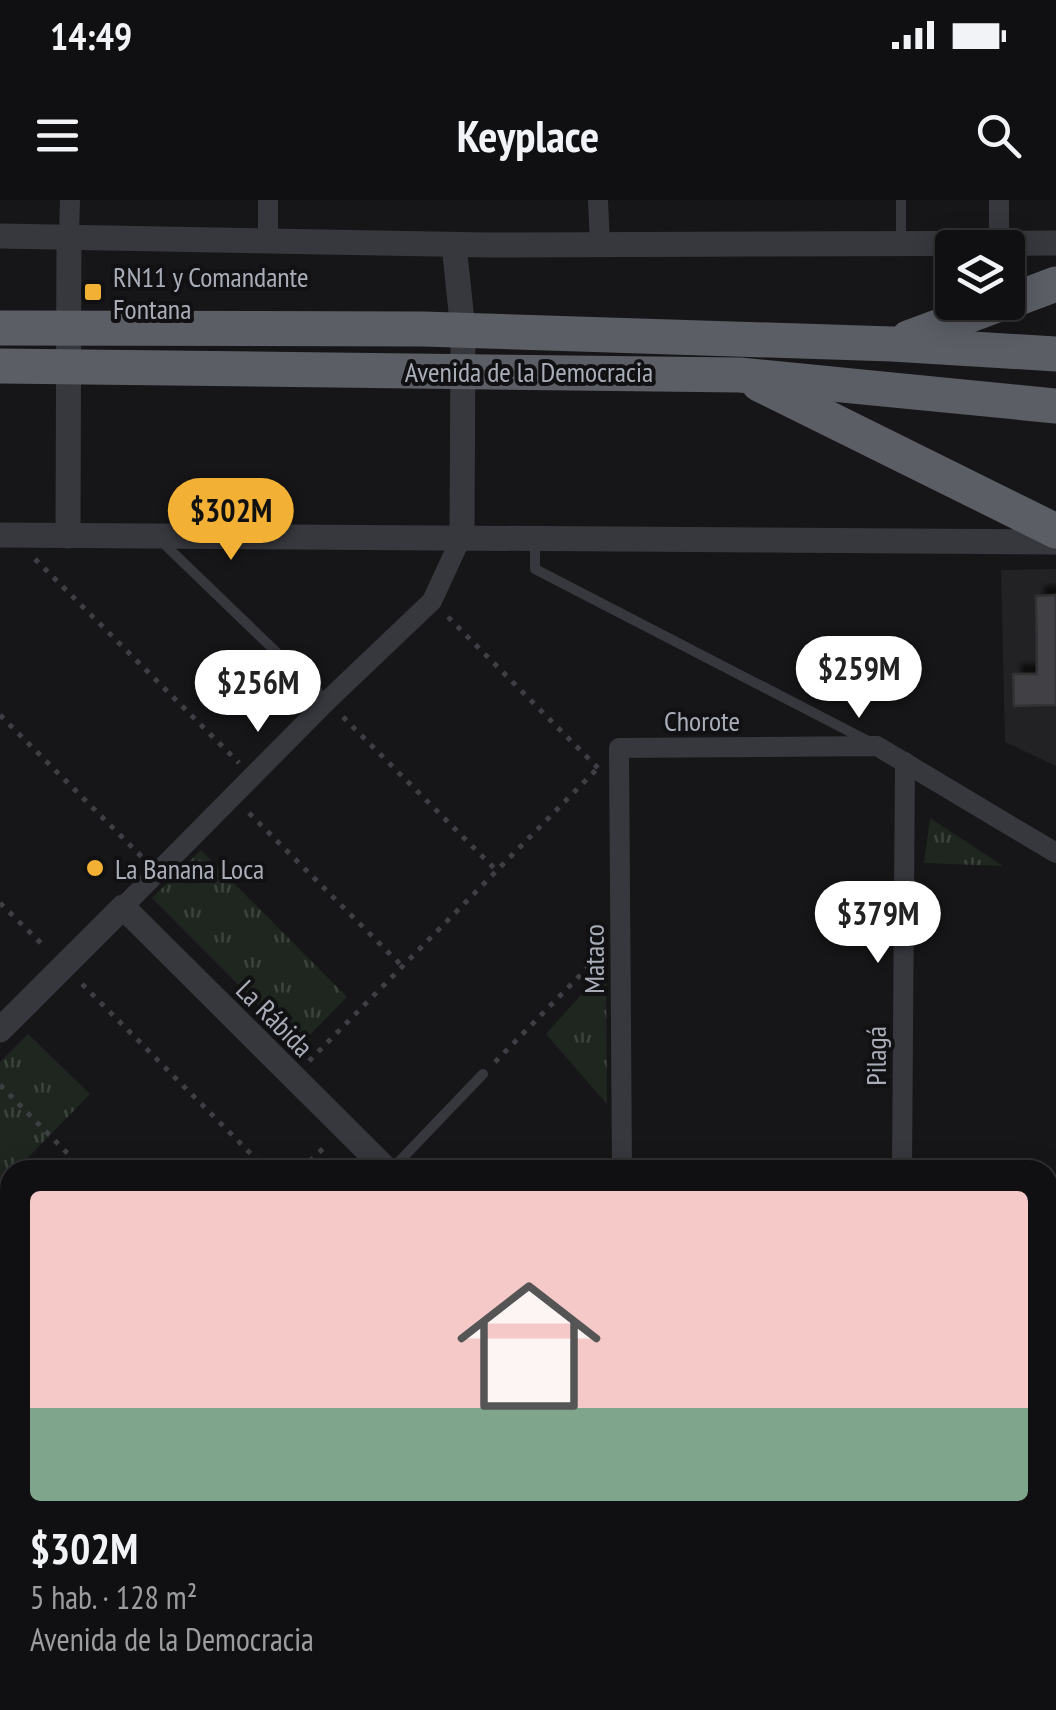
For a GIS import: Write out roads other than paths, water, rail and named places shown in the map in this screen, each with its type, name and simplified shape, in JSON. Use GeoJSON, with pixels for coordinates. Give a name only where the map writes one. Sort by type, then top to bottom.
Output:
{"type":"FeatureCollection","features":[{"type":"Feature","properties":{"kind":"highway"},"geometry":{"type":"LineString","coordinates":[[1025,295],[1056,284]]}},
{"type":"Feature","properties":{"kind":"highway"},"geometry":{"type":"LineString","coordinates":[[892,344],[957,320]]}},
{"type":"Feature","properties":{"kind":"highway","name":"Avenida de la Democracia"},"geometry":{"type":"LineString","coordinates":[[0,328],[463,330],[892,344],[1056,354]]}},
{"type":"Feature","properties":{"kind":"highway","name":"Avenida de la Democracia"},"geometry":{"type":"LineString","coordinates":[[0,366],[740,375],[1056,406]]}},
{"type":"Feature","properties":{"kind":"highway"},"geometry":{"type":"LineString","coordinates":[[740,375],[1056,531]]}},
{"type":"Feature","properties":{"kind":"street"},"geometry":{"type":"LineString","coordinates":[[68,536],[70,200]]}},
{"type":"Feature","properties":{"kind":"street"},"geometry":{"type":"LineString","coordinates":[[268,200],[268,240]]}},
{"type":"Feature","properties":{"kind":"street"},"geometry":{"type":"LineString","coordinates":[[598,200],[600,244]]}},
{"type":"Feature","properties":{"kind":"street"},"geometry":{"type":"LineString","coordinates":[[999,200],[999,230]]}},
{"type":"Feature","properties":{"kind":"street"},"geometry":{"type":"LineString","coordinates":[[0,236],[454,244],[935,243]]}},
{"type":"Feature","properties":{"kind":"street"},"geometry":{"type":"LineString","coordinates":[[1025,242],[1056,243]]}},
{"type":"Feature","properties":{"kind":"street"},"geometry":{"type":"LineString","coordinates":[[0,1030],[327,701],[432,601],[462,536],[463,330],[454,244]]}},
{"type":"Feature","properties":{"kind":"street"},"geometry":{"type":"LineString","coordinates":[[0,535],[1056,542]]}},
{"type":"Feature","properties":{"kind":"street"},"geometry":{"type":"LineString","coordinates":[[878,746],[1056,853]]}},
{"type":"Feature","properties":{"kind":"street","name":"Chorote"},"geometry":{"type":"LineString","coordinates":[[619,748],[878,746]]}},
{"type":"Feature","properties":{"kind":"street","name":"Mataco"},"geometry":{"type":"LineString","coordinates":[[619,748],[622,1160]]}},
{"type":"Feature","properties":{"kind":"street","name":"Pilagá"},"geometry":{"type":"LineString","coordinates":[[902,1160],[905,762]]}},
{"type":"Feature","properties":{"kind":"street","name":"La Rábida"},"geometry":{"type":"LineString","coordinates":[[123,907],[378,1160]]}},
{"type":"Feature","properties":{"kind":"lane"},"geometry":{"type":"LineString","coordinates":[[901,200],[901,243]]}},
{"type":"Feature","properties":{"kind":"lane"},"geometry":{"type":"LineString","coordinates":[[155,536],[327,701]]}},
{"type":"Feature","properties":{"kind":"lane"},"geometry":{"type":"LineString","coordinates":[[534,537],[535,569],[878,746]]}},
{"type":"Feature","properties":{"kind":"lane"},"geometry":{"type":"LineString","coordinates":[[399,1160],[483,1074]]}},
{"type":"Feature","properties":{"kind":"place","name":"RN11 y Comandante Fontana"},"geometry":{"type":"Point","coordinates":[93,292]}},
{"type":"Feature","properties":{"kind":"place","name":"La Banana Loca"},"geometry":{"type":"Point","coordinates":[95,868]}}]}
